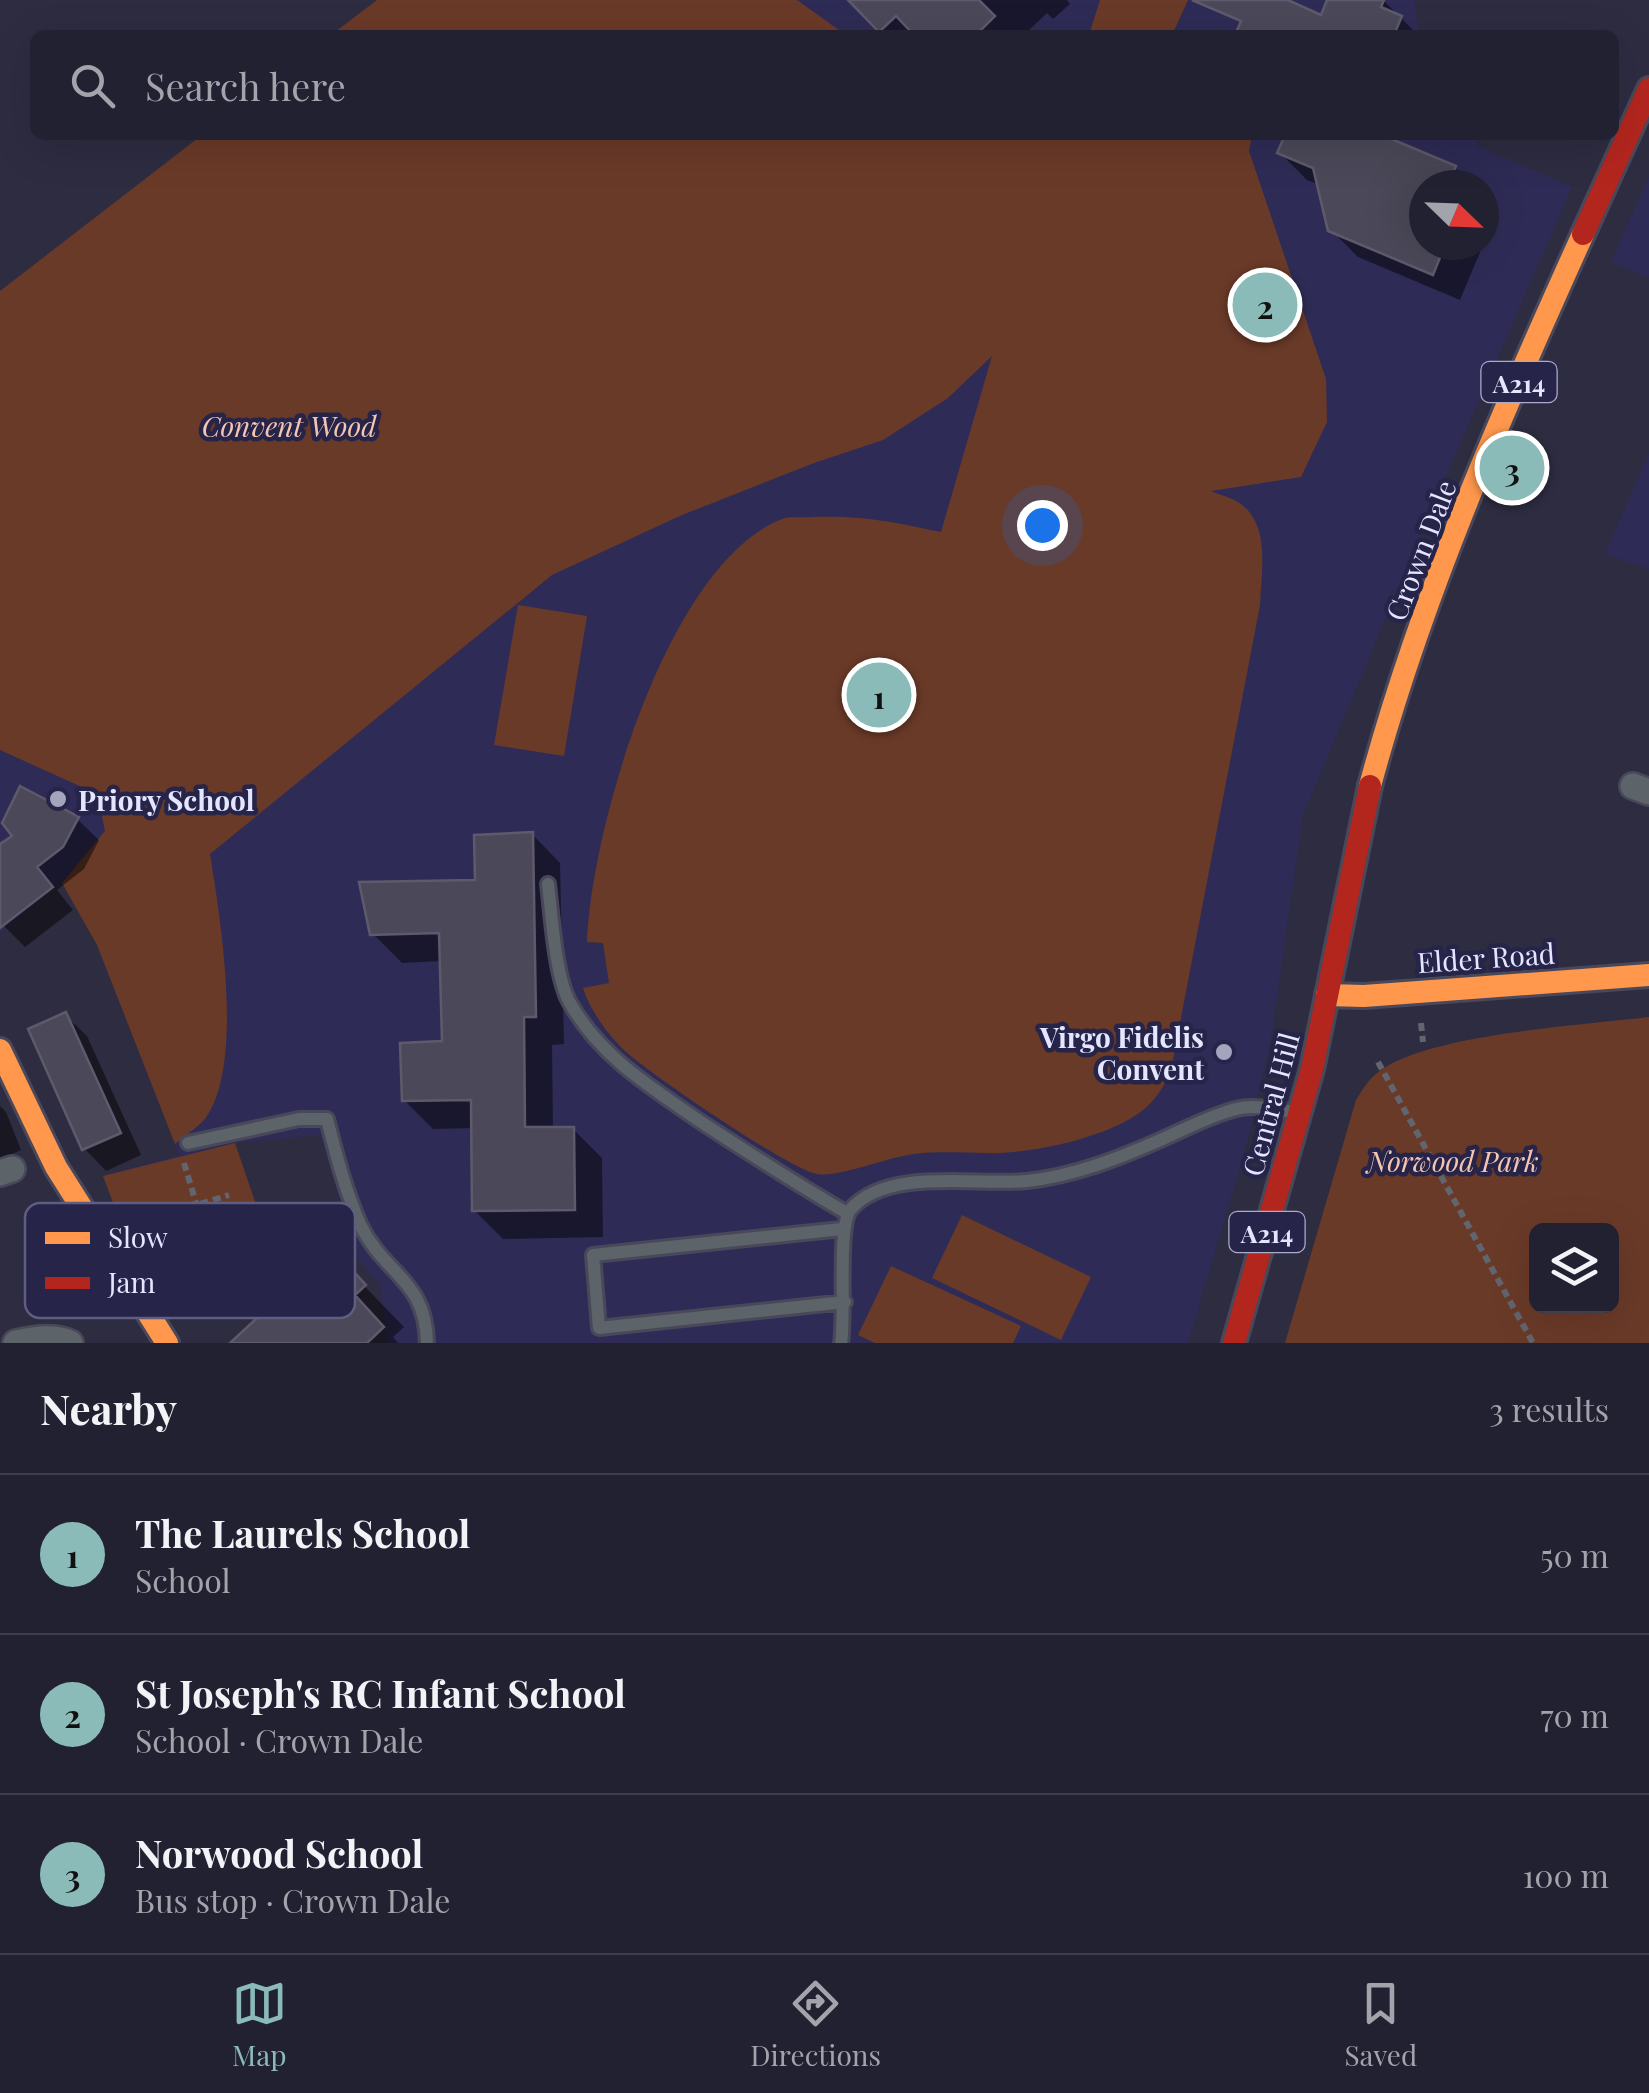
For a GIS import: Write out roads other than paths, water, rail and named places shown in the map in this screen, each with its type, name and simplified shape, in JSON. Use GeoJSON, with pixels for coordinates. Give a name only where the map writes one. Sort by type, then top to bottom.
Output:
{"type":"FeatureCollection","features":[{"type":"Feature","properties":{"kind":"main road","name":"Crown Dale"},"geometry":{"type":"LineString","coordinates":[[1328,995],[1345,890],[1365,805],[1408,664],[1514,391],[1649,89]]}},
{"type":"Feature","properties":{"kind":"main road","name":"Elder Road"},"geometry":{"type":"LineString","coordinates":[[1328,995],[1364,996],[1649,974]]}},
{"type":"Feature","properties":{"kind":"main road","name":"Central Hill"},"geometry":{"type":"LineString","coordinates":[[1234,1343],[1328,995]]}},
{"type":"Feature","properties":{"kind":"main road"},"geometry":{"type":"LineString","coordinates":[[0,1050],[77,1203]]}},
{"type":"Feature","properties":{"kind":"main road"},"geometry":{"type":"LineString","coordinates":[[151,1318],[167,1343]]}},
{"type":"Feature","properties":{"kind":"street"},"geometry":{"type":"LineString","coordinates":[[16,1343],[70,1343]]}},
{"type":"Feature","properties":{"kind":"lane"},"geometry":{"type":"LineString","coordinates":[[548,884],[555,946],[568,1000],[610,1055],[622,1068],[746,1152],[847,1213]]}},
{"type":"Feature","properties":{"kind":"lane"},"geometry":{"type":"LineString","coordinates":[[840,1343],[845,1302],[842,1229],[847,1213],[860,1199],[884,1188],[918,1182],[1029,1181],[1076,1172],[1238,1108],[1299,1112]]}},
{"type":"Feature","properties":{"kind":"lane"},"geometry":{"type":"LineString","coordinates":[[188,1143],[299,1119],[326,1119],[353,1203]]}},
{"type":"Feature","properties":{"kind":"lane"},"geometry":{"type":"LineString","coordinates":[[355,1208],[376,1251],[405,1279],[426,1315],[426,1343]]}},
{"type":"Feature","properties":{"kind":"lane"},"geometry":{"type":"LineString","coordinates":[[842,1229],[593,1255],[599,1328],[845,1302]]}},
{"type":"Feature","properties":{"kind":"place","name":"St Joseph's RC Infant School"},"geometry":{"type":"Point","coordinates":[1265,305]}},
{"type":"Feature","properties":{"kind":"place","name":"Norwood School"},"geometry":{"type":"Point","coordinates":[1512,468]}},
{"type":"Feature","properties":{"kind":"place","name":"The Laurels School"},"geometry":{"type":"Point","coordinates":[879,695]}},
{"type":"Feature","properties":{"kind":"place","name":"Priory School"},"geometry":{"type":"Point","coordinates":[58,799]}},
{"type":"Feature","properties":{"kind":"place","name":"Virgo Fidelis Convent"},"geometry":{"type":"Point","coordinates":[1224,1052]}},
{"type":"Feature","properties":{"kind":"park label","name":"Convent Wood"},"geometry":{"type":"Point","coordinates":[289,425]}},
{"type":"Feature","properties":{"kind":"park label","name":"Norwood Park"},"geometry":{"type":"Point","coordinates":[1453,1160]}}]}
